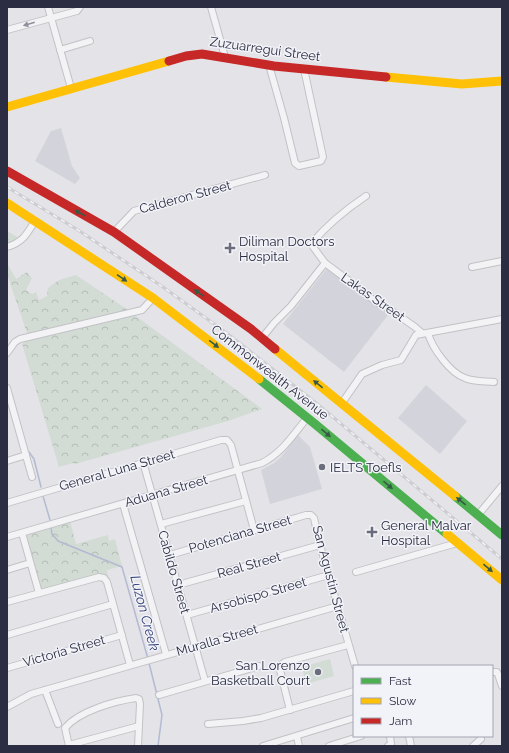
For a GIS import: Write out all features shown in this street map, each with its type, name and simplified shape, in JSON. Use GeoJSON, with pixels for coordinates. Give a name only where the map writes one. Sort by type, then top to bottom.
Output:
{"type":"FeatureCollection","features":[{"type":"Feature","properties":{"kind":"main road","name":"Zuzuarregui Street"},"geometry":{"type":"LineString","coordinates":[[7,107],[194,54],[225,57],[269,65],[304,69],[462,84],[502,81]]}},
{"type":"Feature","properties":{"kind":"main road","name":"Commonwealth Avenue"},"geometry":{"type":"LineString","coordinates":[[7,171],[114,232],[262,338],[502,535]]}},
{"type":"Feature","properties":{"kind":"main road","name":"Commonwealth Avenue"},"geometry":{"type":"LineString","coordinates":[[7,203],[153,298],[217,346],[307,418],[502,580]]}},
{"type":"Feature","properties":{"kind":"street"},"geometry":{"type":"LineString","coordinates":[[48,7],[71,88]]}},
{"type":"Feature","properties":{"kind":"street"},"geometry":{"type":"LineString","coordinates":[[211,7],[225,57]]}},
{"type":"Feature","properties":{"kind":"street"},"geometry":{"type":"LineString","coordinates":[[7,30],[51,18],[80,8]]}},
{"type":"Feature","properties":{"kind":"street"},"geometry":{"type":"LineString","coordinates":[[60,50],[90,41]]}},
{"type":"Feature","properties":{"kind":"street"},"geometry":{"type":"LineString","coordinates":[[269,65],[295,163],[299,166],[321,162],[324,157],[304,69]]}},
{"type":"Feature","properties":{"kind":"street","name":"Calderon Street"},"geometry":{"type":"LineString","coordinates":[[114,232],[134,211],[265,175]]}},
{"type":"Feature","properties":{"kind":"street","name":"Lakas Street"},"geometry":{"type":"LineString","coordinates":[[366,196],[332,221],[312,244],[325,263],[376,302],[425,333]]}},
{"type":"Feature","properties":{"kind":"street"},"geometry":{"type":"LineString","coordinates":[[7,247],[20,242],[27,235],[35,221]]}},
{"type":"Feature","properties":{"kind":"street"},"geometry":{"type":"LineString","coordinates":[[472,267],[502,261]]}},
{"type":"Feature","properties":{"kind":"street"},"geometry":{"type":"LineString","coordinates":[[262,338],[291,306],[325,263]]}},
{"type":"Feature","properties":{"kind":"street"},"geometry":{"type":"LineString","coordinates":[[7,353],[15,342],[20,339],[142,310],[153,298]]}},
{"type":"Feature","properties":{"kind":"street"},"geometry":{"type":"LineString","coordinates":[[342,403],[362,374],[382,365],[401,360],[414,337],[425,333],[502,319]]}},
{"type":"Feature","properties":{"kind":"street"},"geometry":{"type":"LineString","coordinates":[[425,333],[433,346],[457,374],[468,379],[494,382]]}},
{"type":"Feature","properties":{"kind":"street"},"geometry":{"type":"LineString","coordinates":[[7,388],[10,406],[32,477]]}},
{"type":"Feature","properties":{"kind":"street","name":"Aduana Street"},"geometry":{"type":"LineString","coordinates":[[7,537],[262,463],[279,452],[307,418]]}},
{"type":"Feature","properties":{"kind":"street","name":"General Luna Street"},"geometry":{"type":"LineString","coordinates":[[7,503],[221,440],[227,440],[231,445],[237,470]]}},
{"type":"Feature","properties":{"kind":"street"},"geometry":{"type":"LineString","coordinates":[[7,461],[26,455]]}},
{"type":"Feature","properties":{"kind":"street","name":"Cabildo Street"},"geometry":{"type":"LineString","coordinates":[[144,462],[206,681]]}},
{"type":"Feature","properties":{"kind":"street"},"geometry":{"type":"LineString","coordinates":[[237,470],[254,530]]}},
{"type":"Feature","properties":{"kind":"street"},"geometry":{"type":"LineString","coordinates":[[478,515],[502,486]]}},
{"type":"Feature","properties":{"kind":"street"},"geometry":{"type":"LineString","coordinates":[[161,524],[246,501]]}},
{"type":"Feature","properties":{"kind":"street"},"geometry":{"type":"LineString","coordinates":[[123,504],[166,654]]}},
{"type":"Feature","properties":{"kind":"street","name":"Potenciana Street"},"geometry":{"type":"LineString","coordinates":[[170,555],[306,515],[311,515]]}},
{"type":"Feature","properties":{"kind":"street","name":"San Agustin Street"},"geometry":{"type":"LineString","coordinates":[[311,515],[314,518],[320,545],[355,665]]}},
{"type":"Feature","properties":{"kind":"street"},"geometry":{"type":"LineString","coordinates":[[22,533],[39,593]]}},
{"type":"Feature","properties":{"kind":"street"},"geometry":{"type":"LineString","coordinates":[[356,572],[457,543]]}},
{"type":"Feature","properties":{"kind":"street","name":"Real Street"},"geometry":{"type":"LineString","coordinates":[[178,585],[320,545]]}},
{"type":"Feature","properties":{"kind":"street"},"geometry":{"type":"LineString","coordinates":[[7,570],[30,563]]}},
{"type":"Feature","properties":{"kind":"street","name":"Arsobispo Street"},"geometry":{"type":"LineString","coordinates":[[187,615],[329,575]]}},
{"type":"Feature","properties":{"kind":"street"},"geometry":{"type":"LineString","coordinates":[[7,602],[99,577],[104,578],[107,582],[130,665]]}},
{"type":"Feature","properties":{"kind":"street"},"geometry":{"type":"LineString","coordinates":[[7,635],[113,604]]}},
{"type":"Feature","properties":{"kind":"street","name":"Muralla Street"},"geometry":{"type":"LineString","coordinates":[[7,707],[26,696],[45,690],[166,654],[338,606]]}},
{"type":"Feature","properties":{"kind":"street","name":"Victoria Street"},"geometry":{"type":"LineString","coordinates":[[7,668],[122,635]]}},
{"type":"Feature","properties":{"kind":"street"},"geometry":{"type":"LineString","coordinates":[[290,710],[280,670],[281,665],[285,662],[348,645]]}},
{"type":"Feature","properties":{"kind":"street"},"geometry":{"type":"LineString","coordinates":[[159,695],[259,666]]}},
{"type":"Feature","properties":{"kind":"street"},"geometry":{"type":"LineString","coordinates":[[493,672],[497,672],[502,686]]}},
{"type":"Feature","properties":{"kind":"street"},"geometry":{"type":"LineString","coordinates":[[45,690],[58,724]]}},
{"type":"Feature","properties":{"kind":"street"},"geometry":{"type":"LineString","coordinates":[[208,724],[253,720],[353,691]]}},
{"type":"Feature","properties":{"kind":"street"},"geometry":{"type":"LineString","coordinates":[[138,746],[139,726],[139,699],[136,698],[91,711],[84,714],[65,728],[69,746],[139,726]]}},
{"type":"Feature","properties":{"kind":"street"},"geometry":{"type":"LineString","coordinates":[[263,746],[297,737],[353,718]]}},
{"type":"Feature","properties":{"kind":"street"},"geometry":{"type":"LineString","coordinates":[[297,737],[299,746]]}},
{"type":"Feature","properties":{"kind":"street"},"geometry":{"type":"LineString","coordinates":[[329,746],[359,737]]}},
{"type":"Feature","properties":{"kind":"street"},"geometry":{"type":"LineString","coordinates":[[473,746],[481,737],[484,746]]}},
{"type":"Feature","properties":{"kind":"shaded area"},"geometry":{"type":"Polygon","coordinates":[[[61,128],[72,166],[80,178],[75,184],[35,161],[51,131],[61,128]]]}},
{"type":"Feature","properties":{"kind":"shaded area"},"geometry":{"type":"Polygon","coordinates":[[[328,267],[388,315],[344,372],[283,324],[328,267]]]}},
{"type":"Feature","properties":{"kind":"shaded area"},"geometry":{"type":"Polygon","coordinates":[[[426,385],[467,421],[440,454],[398,418],[426,385]]]}},
{"type":"Feature","properties":{"kind":"shaded area"},"geometry":{"type":"Polygon","coordinates":[[[298,435],[310,447],[322,489],[270,504],[261,470],[274,463],[281,457],[298,435]]]}},
{"type":"Feature","properties":{"kind":"green space"},"geometry":{"type":"Polygon","coordinates":[[[7,231],[19,238],[15,243],[7,245],[7,231]]]}},
{"type":"Feature","properties":{"kind":"green space"},"geometry":{"type":"Polygon","coordinates":[[[7,263],[16,279],[27,272],[32,278],[26,290],[32,294],[36,292],[39,300],[47,296],[48,288],[59,280],[76,275],[125,308],[262,409],[228,421],[75,464],[73,463],[59,467],[22,344],[29,339],[7,274],[7,263]]]}},
{"type":"Feature","properties":{"kind":"green space"},"geometry":{"type":"Polygon","coordinates":[[[70,521],[76,544],[108,535],[109,541],[115,539],[122,566],[107,570],[108,577],[101,574],[40,590],[24,534],[70,521]]]}},
{"type":"Feature","properties":{"kind":"green space","name":"San Lorenzo Basketball Court"},"geometry":{"type":"Polygon","coordinates":[[[330,659],[334,676],[306,684],[302,667],[330,659]]]}},
{"type":"Feature","properties":{"kind":"waterway","name":"Luzon Creek"},"geometry":{"type":"LineString","coordinates":[[29,452],[34,459],[41,487]]}},
{"type":"Feature","properties":{"kind":"waterway","name":"Luzon Creek"},"geometry":{"type":"LineString","coordinates":[[43,496],[50,520]]}},
{"type":"Feature","properties":{"kind":"waterway","name":"Luzon Creek"},"geometry":{"type":"LineString","coordinates":[[51,528],[52,534],[58,541],[122,567],[148,659]]}},
{"type":"Feature","properties":{"kind":"waterway","name":"Luzon Creek"},"geometry":{"type":"LineString","coordinates":[[149,663],[162,715],[158,746]]}},
{"type":"Feature","properties":{"kind":"railway"},"geometry":{"type":"LineString","coordinates":[[7,187],[78,230],[163,287],[228,334],[315,402],[502,559]]}},
{"type":"Feature","properties":{"kind":"traffic: fast"},"geometry":{"type":"LineString","coordinates":[[259,379],[447,534]]}},
{"type":"Feature","properties":{"kind":"traffic: fast"},"geometry":{"type":"LineString","coordinates":[[455,496],[502,535]]}},
{"type":"Feature","properties":{"kind":"traffic: slow"},"geometry":{"type":"LineString","coordinates":[[7,107],[169,61]]}},
{"type":"Feature","properties":{"kind":"traffic: slow"},"geometry":{"type":"LineString","coordinates":[[386,77],[462,84],[502,81]]}},
{"type":"Feature","properties":{"kind":"traffic: slow"},"geometry":{"type":"LineString","coordinates":[[7,203],[153,298],[259,379]]}},
{"type":"Feature","properties":{"kind":"traffic: slow"},"geometry":{"type":"LineString","coordinates":[[275,349],[455,496]]}},
{"type":"Feature","properties":{"kind":"traffic: slow"},"geometry":{"type":"LineString","coordinates":[[447,534],[502,580]]}},
{"type":"Feature","properties":{"kind":"traffic: jam"},"geometry":{"type":"LineString","coordinates":[[169,61],[186,56],[202,54],[274,66],[386,77]]}},
{"type":"Feature","properties":{"kind":"traffic: jam"},"geometry":{"type":"LineString","coordinates":[[7,171],[114,232],[251,329],[275,349]]}},
{"type":"Feature","properties":{"kind":"place","name":"Diliman Doctors Hospital"},"geometry":{"type":"Point","coordinates":[230,248]}},
{"type":"Feature","properties":{"kind":"place","name":"IELTS Toefls"},"geometry":{"type":"Point","coordinates":[322,467]}},
{"type":"Feature","properties":{"kind":"place","name":"General Malvar Hospital"},"geometry":{"type":"Point","coordinates":[372,532]}},
{"type":"Feature","properties":{"kind":"place","name":"San Lorenzo Basketball Court"},"geometry":{"type":"Point","coordinates":[318,672]}}]}
